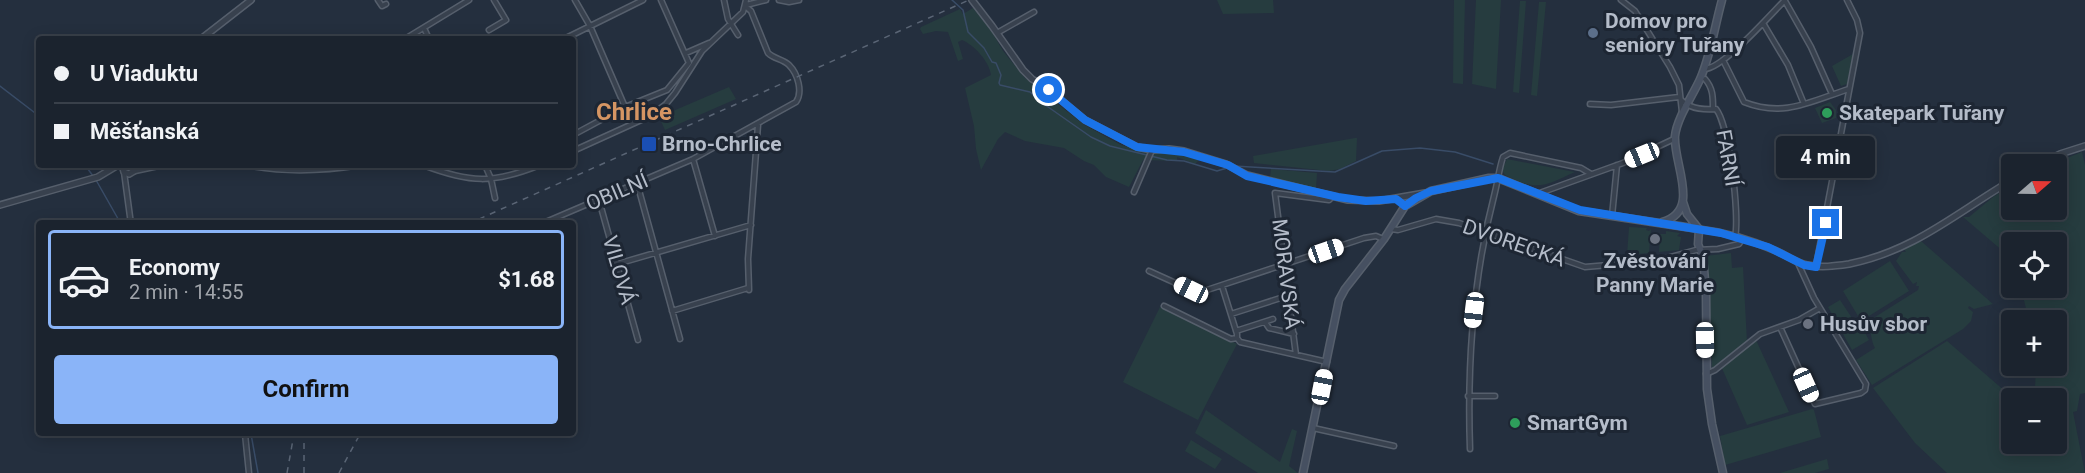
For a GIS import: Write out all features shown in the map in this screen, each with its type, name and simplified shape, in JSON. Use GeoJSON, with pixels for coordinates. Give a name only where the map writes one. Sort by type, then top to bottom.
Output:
{"type":"FeatureCollection","features":[{"type":"Feature","properties":{"kind":"main road"},"geometry":{"type":"LineString","coordinates":[[1722,0],[1703,74],[1677,128],[1675,139],[1683,202],[1687,214],[1699,229],[1699,250],[1703,257],[1706,293],[1706,374],[1711,416],[1724,473]]}},
{"type":"Feature","properties":{"kind":"main road"},"geometry":{"type":"LineString","coordinates":[[1303,473],[1335,314],[1341,296],[1384,239],[1405,206],[1425,193],[1498,178],[1566,207],[1699,229]]}},
{"type":"Feature","properties":{"kind":"main road"},"geometry":{"type":"LineString","coordinates":[[1657,223],[1677,216],[1683,202]]}},
{"type":"Feature","properties":{"kind":"street"},"geometry":{"type":"LineString","coordinates":[[205,36],[251,0]]}},
{"type":"Feature","properties":{"kind":"street"},"geometry":{"type":"LineString","coordinates":[[378,0],[382,6],[386,4]]}},
{"type":"Feature","properties":{"kind":"street"},"geometry":{"type":"LineString","coordinates":[[410,36],[468,0]]}},
{"type":"Feature","properties":{"kind":"street"},"geometry":{"type":"LineString","coordinates":[[489,30],[506,20],[494,0]]}},
{"type":"Feature","properties":{"kind":"street"},"geometry":{"type":"LineString","coordinates":[[575,0],[590,26],[625,107]]}},
{"type":"Feature","properties":{"kind":"street"},"geometry":{"type":"LineString","coordinates":[[570,36],[643,0]]}},
{"type":"Feature","properties":{"kind":"street"},"geometry":{"type":"LineString","coordinates":[[576,133],[625,107],[667,90],[690,62],[661,0]]}},
{"type":"Feature","properties":{"kind":"street"},"geometry":{"type":"LineString","coordinates":[[724,0],[728,19],[738,35]]}},
{"type":"Feature","properties":{"kind":"street"},"geometry":{"type":"LineString","coordinates":[[576,150],[657,112],[677,90],[700,54],[744,11],[746,0]]}},
{"type":"Feature","properties":{"kind":"street"},"geometry":{"type":"LineString","coordinates":[[745,6],[766,0]]}},
{"type":"Feature","properties":{"kind":"street"},"geometry":{"type":"LineString","coordinates":[[779,0],[799,0]]}},
{"type":"Feature","properties":{"kind":"street"},"geometry":{"type":"LineString","coordinates":[[972,0],[1032,79],[1085,120],[1121,141],[1152,150],[1169,149],[1199,156],[1247,176],[1333,196],[1366,201],[1425,193]]}},
{"type":"Feature","properties":{"kind":"street"},"geometry":{"type":"LineString","coordinates":[[1622,0],[1635,11],[1680,85],[1679,97],[1683,116]]}},
{"type":"Feature","properties":{"kind":"street"},"geometry":{"type":"LineString","coordinates":[[1713,109],[1713,93],[1703,74],[1723,60],[1785,0],[1811,47],[1832,94]]}},
{"type":"Feature","properties":{"kind":"street"},"geometry":{"type":"LineString","coordinates":[[1816,267],[1821,250],[1860,29],[1847,0]]}},
{"type":"Feature","properties":{"kind":"street","name":"OBILNÍ"},"geometry":{"type":"LineString","coordinates":[[551,220],[693,159],[797,100],[800,91],[796,78],[788,64],[768,53],[751,11],[745,6]]}},
{"type":"Feature","properties":{"kind":"street"},"geometry":{"type":"LineString","coordinates":[[998,33],[1034,12]]}},
{"type":"Feature","properties":{"kind":"street"},"geometry":{"type":"LineString","coordinates":[[1763,23],[1788,65],[1804,104]]}},
{"type":"Feature","properties":{"kind":"street"},"geometry":{"type":"LineString","coordinates":[[424,28],[428,36]]}},
{"type":"Feature","properties":{"kind":"street"},"geometry":{"type":"LineString","coordinates":[[686,53],[710,43]]}},
{"type":"Feature","properties":{"kind":"street"},"geometry":{"type":"LineString","coordinates":[[1723,60],[1744,102],[1772,110],[1791,108],[1849,89]]}},
{"type":"Feature","properties":{"kind":"street"},"geometry":{"type":"LineString","coordinates":[[1590,104],[1611,105],[1679,97]]}},
{"type":"Feature","properties":{"kind":"street"},"geometry":{"type":"LineString","coordinates":[[1679,97],[1688,104]]}},
{"type":"Feature","properties":{"kind":"street","name":"FARNÍ"},"geometry":{"type":"LineString","coordinates":[[1688,104],[1702,111],[1713,109],[1719,114],[1726,133],[1737,224],[1735,237]]}},
{"type":"Feature","properties":{"kind":"street"},"geometry":{"type":"LineString","coordinates":[[672,311],[748,289],[748,259],[758,124]]}},
{"type":"Feature","properties":{"kind":"street"},"geometry":{"type":"LineString","coordinates":[[1537,194],[1617,165],[1675,139]]}},
{"type":"Feature","properties":{"kind":"street"},"geometry":{"type":"LineString","coordinates":[[2060,154],[2085,146]]}},
{"type":"Feature","properties":{"kind":"street"},"geometry":{"type":"LineString","coordinates":[[1134,192],[1152,150]]}},
{"type":"Feature","properties":{"kind":"street"},"geometry":{"type":"LineString","coordinates":[[1470,449],[1468,396],[1470,342],[1484,232],[1503,157],[1510,153],[1581,168],[1591,174]]}},
{"type":"Feature","properties":{"kind":"street"},"geometry":{"type":"LineString","coordinates":[[693,159],[715,236]]}},
{"type":"Feature","properties":{"kind":"street"},"geometry":{"type":"LineString","coordinates":[[1612,216],[1617,165]]}},
{"type":"Feature","properties":{"kind":"street"},"geometry":{"type":"LineString","coordinates":[[122,168],[131,220]]}},
{"type":"Feature","properties":{"kind":"street"},"geometry":{"type":"LineString","coordinates":[[0,205],[96,178],[109,171],[122,168],[135,169]]}},
{"type":"Feature","properties":{"kind":"street"},"geometry":{"type":"LineString","coordinates":[[267,168],[288,171],[338,168]]}},
{"type":"Feature","properties":{"kind":"street"},"geometry":{"type":"LineString","coordinates":[[432,168],[463,178],[491,179],[532,168]]}},
{"type":"Feature","properties":{"kind":"street"},"geometry":{"type":"LineString","coordinates":[[486,168],[495,198]]}},
{"type":"Feature","properties":{"kind":"street"},"geometry":{"type":"LineString","coordinates":[[127,190],[130,175],[135,169]]}},
{"type":"Feature","properties":{"kind":"street"},"geometry":{"type":"LineString","coordinates":[[637,183],[680,339]]}},
{"type":"Feature","properties":{"kind":"street"},"geometry":{"type":"LineString","coordinates":[[1699,229],[1773,249],[1806,265],[1816,267],[1844,264],[1874,257],[1917,240],[1940,228],[2001,187]]}},
{"type":"Feature","properties":{"kind":"street","name":"MORAVSKÁ"},"geometry":{"type":"LineString","coordinates":[[1296,355],[1290,295],[1275,194],[1329,200],[1333,196]]}},
{"type":"Feature","properties":{"kind":"street"},"geometry":{"type":"LineString","coordinates":[[1394,199],[1405,206]]}},
{"type":"Feature","properties":{"kind":"street","name":"VILOVÁ"},"geometry":{"type":"LineString","coordinates":[[599,200],[638,340]]}},
{"type":"Feature","properties":{"kind":"street","name":"DVORECKÁ"},"geometry":{"type":"LineString","coordinates":[[1391,228],[1398,230],[1436,219],[1459,223],[1585,267],[1656,261],[1699,250],[1723,249],[1739,244],[1742,239]]}},
{"type":"Feature","properties":{"kind":"street"},"geometry":{"type":"LineString","coordinates":[[617,264],[752,225]]}},
{"type":"Feature","properties":{"kind":"street"},"geometry":{"type":"LineString","coordinates":[[1149,271],[1199,292],[1364,238],[1376,236],[1384,239]]}},
{"type":"Feature","properties":{"kind":"street"},"geometry":{"type":"LineString","coordinates":[[1780,327],[1815,404],[1861,393],[1866,387],[1820,308],[1798,262]]}},
{"type":"Feature","properties":{"kind":"street"},"geometry":{"type":"LineString","coordinates":[[1802,273],[1806,265]]}},
{"type":"Feature","properties":{"kind":"street"},"geometry":{"type":"LineString","coordinates":[[1222,286],[1240,342],[1327,362]]}},
{"type":"Feature","properties":{"kind":"street"},"geometry":{"type":"LineString","coordinates":[[1231,314],[1290,295]]}},
{"type":"Feature","properties":{"kind":"street"},"geometry":{"type":"LineString","coordinates":[[1164,306],[1233,340],[1237,338]]}},
{"type":"Feature","properties":{"kind":"street"},"geometry":{"type":"LineString","coordinates":[[1706,374],[1760,334],[1820,308]]}},
{"type":"Feature","properties":{"kind":"street"},"geometry":{"type":"LineString","coordinates":[[1236,331],[1273,320]]}},
{"type":"Feature","properties":{"kind":"street"},"geometry":{"type":"LineString","coordinates":[[1265,322],[1269,328],[1294,334]]}},
{"type":"Feature","properties":{"kind":"street"},"geometry":{"type":"LineString","coordinates":[[1468,396],[1495,396]]}},
{"type":"Feature","properties":{"kind":"street"},"geometry":{"type":"LineString","coordinates":[[1313,428],[1394,446]]}},
{"type":"Feature","properties":{"kind":"street"},"geometry":{"type":"LineString","coordinates":[[245,436],[249,473]]}},
{"type":"Feature","properties":{"kind":"green space"},"geometry":{"type":"Polygon","coordinates":[[[1217,0],[1273,0],[1274,13],[1223,14],[1217,0]]]}},
{"type":"Feature","properties":{"kind":"green space"},"geometry":{"type":"Polygon","coordinates":[[[1454,0],[1465,0],[1463,84],[1453,83],[1454,0]]]}},
{"type":"Feature","properties":{"kind":"green space"},"geometry":{"type":"Polygon","coordinates":[[[1476,0],[1501,0],[1496,89],[1472,84],[1476,0]]]}},
{"type":"Feature","properties":{"kind":"green space"},"geometry":{"type":"Polygon","coordinates":[[[1520,1],[1526,1],[1519,93],[1513,92],[1520,1]]]}},
{"type":"Feature","properties":{"kind":"green space"},"geometry":{"type":"Polygon","coordinates":[[[1539,2],[1546,2],[1537,96],[1531,95],[1539,2]]]}},
{"type":"Feature","properties":{"kind":"green space"},"geometry":{"type":"Polygon","coordinates":[[[973,8],[1025,78],[1083,124],[1121,145],[1143,151],[1184,154],[1199,160],[1195,164],[1177,157],[1177,161],[1143,160],[1129,187],[1106,177],[1094,165],[1064,148],[1025,141],[1005,132],[998,139],[981,170],[965,88],[991,75],[990,70],[980,54],[967,42],[962,40],[958,42],[963,59],[958,61],[948,32],[936,31],[923,34],[920,29],[960,9],[963,14],[973,8]]]}},
{"type":"Feature","properties":{"kind":"green space"},"geometry":{"type":"Polygon","coordinates":[[[1853,54],[1847,84],[1841,86],[1832,66],[1853,54]]]}},
{"type":"Feature","properties":{"kind":"green space"},"geometry":{"type":"Polygon","coordinates":[[[729,87],[736,99],[665,130],[659,117],[729,87]]]}},
{"type":"Feature","properties":{"kind":"green space","name":"Skatepark Tuřany"},"geometry":{"type":"Polygon","coordinates":[[[1830,102],[1836,110],[1836,118],[1822,123],[1815,108],[1830,102]]]}},
{"type":"Feature","properties":{"kind":"green space"},"geometry":{"type":"Polygon","coordinates":[[[1357,138],[1356,161],[1340,169],[1329,171],[1254,163],[1253,156],[1357,138]]]}},
{"type":"Feature","properties":{"kind":"green space"},"geometry":{"type":"Polygon","coordinates":[[[2082,152],[2085,165],[2085,393],[2080,394],[2077,411],[2073,412],[2085,473],[1947,473],[1915,443],[1873,388],[1947,341],[2001,388],[2001,454],[2067,454],[2067,388],[2035,388],[2036,376],[2067,376],[2067,310],[2026,310],[2023,298],[2067,298],[2067,232],[2001,232],[2001,249],[1963,217],[1969,217],[2001,192],[2001,220],[2067,220],[2067,158],[2082,152]]]}},
{"type":"Feature","properties":{"kind":"green space"},"geometry":{"type":"Polygon","coordinates":[[[1507,159],[1575,172],[1548,184],[1525,184],[1505,175],[1502,170],[1507,159]]]}},
{"type":"Feature","properties":{"kind":"green space"},"geometry":{"type":"Polygon","coordinates":[[[1271,169],[1317,173],[1316,189],[1270,177],[1271,169]]]}},
{"type":"Feature","properties":{"kind":"green space"},"geometry":{"type":"Polygon","coordinates":[[[1629,227],[1647,228],[1646,230],[1649,231],[1651,229],[1649,253],[1627,255],[1629,227]]]}},
{"type":"Feature","properties":{"kind":"green space"},"geometry":{"type":"Polygon","coordinates":[[[1666,231],[1680,233],[1677,236],[1681,237],[1679,250],[1659,252],[1660,234],[1666,234],[1666,231]]]}},
{"type":"Feature","properties":{"kind":"green space"},"geometry":{"type":"Polygon","coordinates":[[[1921,241],[1993,304],[1974,309],[1969,306],[1968,308],[1973,312],[1971,321],[1963,329],[1872,385],[1856,360],[1875,348],[1867,322],[1918,290],[1917,282],[1913,284],[1896,261],[1902,252],[1906,252],[1904,249],[1921,241]]]}},
{"type":"Feature","properties":{"kind":"green space"},"geometry":{"type":"Polygon","coordinates":[[[1731,253],[1732,268],[1743,267],[1747,342],[1713,370],[1711,340],[1708,340],[1705,256],[1731,253]]]}},
{"type":"Feature","properties":{"kind":"green space"},"geometry":{"type":"Polygon","coordinates":[[[1890,261],[1909,291],[1861,321],[1843,291],[1890,261]]]}},
{"type":"Feature","properties":{"kind":"green space"},"geometry":{"type":"Polygon","coordinates":[[[1840,300],[1856,324],[1859,322],[1869,340],[1852,350],[1828,307],[1840,300]]]}},
{"type":"Feature","properties":{"kind":"green space"},"geometry":{"type":"Polygon","coordinates":[[[1160,307],[1237,344],[1198,420],[1123,382],[1160,307]]]}},
{"type":"Feature","properties":{"kind":"green space"},"geometry":{"type":"Polygon","coordinates":[[[1756,340],[1789,412],[1747,425],[1721,366],[1756,340]]]}},
{"type":"Feature","properties":{"kind":"green space"},"geometry":{"type":"Polygon","coordinates":[[[1812,409],[1821,437],[1725,465],[1720,436],[1812,409]]]}},
{"type":"Feature","properties":{"kind":"green space"},"geometry":{"type":"Polygon","coordinates":[[[1206,410],[1280,462],[1292,429],[1297,431],[1289,466],[1298,473],[1258,473],[1195,433],[1206,410]]]}},
{"type":"Feature","properties":{"kind":"green space"},"geometry":{"type":"Polygon","coordinates":[[[1191,440],[1222,459],[1215,469],[1185,451],[1191,440]]]}},
{"type":"Feature","properties":{"kind":"green space"},"geometry":{"type":"Polygon","coordinates":[[[1827,459],[1829,469],[1815,473],[1780,473],[1827,459]]]}},
{"type":"Feature","properties":{"kind":"waterway"},"geometry":{"type":"LineString","coordinates":[[952,0],[963,10],[968,32],[984,48],[992,62],[996,63],[1001,75],[1000,85],[1030,92],[1091,137],[1110,146],[1167,160],[1184,161],[1217,171],[1227,168]]}},
{"type":"Feature","properties":{"kind":"waterway"},"geometry":{"type":"LineString","coordinates":[[0,86],[36,114]]}},
{"type":"Feature","properties":{"kind":"waterway"},"geometry":{"type":"LineString","coordinates":[[1234,166],[1335,172],[1382,151],[1420,148],[1455,152],[1493,164]]}},
{"type":"Feature","properties":{"kind":"waterway"},"geometry":{"type":"LineString","coordinates":[[87,168],[93,176]]}},
{"type":"Feature","properties":{"kind":"waterway"},"geometry":{"type":"LineString","coordinates":[[96,180],[119,220]]}},
{"type":"Feature","properties":{"kind":"waterway"},"geometry":{"type":"LineString","coordinates":[[251,436],[258,473]]}},
{"type":"Feature","properties":{"kind":"railway"},"geometry":{"type":"LineString","coordinates":[[477,220],[969,0]]}},
{"type":"Feature","properties":{"kind":"railway"},"geometry":{"type":"LineString","coordinates":[[287,473],[294,436]]}},
{"type":"Feature","properties":{"kind":"railway"},"geometry":{"type":"LineString","coordinates":[[304,436],[304,473]]}},
{"type":"Feature","properties":{"kind":"railway"},"geometry":{"type":"LineString","coordinates":[[339,473],[359,436]]}},
{"type":"Feature","properties":{"kind":"place","name":"Domov pro seniory Tuřany"},"geometry":{"type":"Point","coordinates":[1593,33]}},
{"type":"Feature","properties":{"kind":"place","name":"Skatepark Tuřany"},"geometry":{"type":"Point","coordinates":[1827,113]}},
{"type":"Feature","properties":{"kind":"place","name":"Brno-Chrlice"},"geometry":{"type":"Point","coordinates":[649,144]}},
{"type":"Feature","properties":{"kind":"place","name":"Zvěstování Panny Marie"},"geometry":{"type":"Point","coordinates":[1655,239]}},
{"type":"Feature","properties":{"kind":"place","name":"Husův sbor"},"geometry":{"type":"Point","coordinates":[1808,324]}},
{"type":"Feature","properties":{"kind":"place","name":"SmartGym"},"geometry":{"type":"Point","coordinates":[1515,423]}},
{"type":"Feature","properties":{"kind":"district","name":"Chrlice"},"geometry":{"type":"Point","coordinates":[634,112]}},
{"type":"Feature","properties":{"kind":"route"},"geometry":{"type":"LineString","coordinates":[[1049,90],[1085,120],[1121,141],[1137,147],[1184,152],[1228,165],[1247,176],[1348,200],[1396,199],[1405,206],[1431,191],[1498,178],[1566,207],[1721,233],[1768,247],[1804,265],[1816,267],[1826,223]]}}]}
